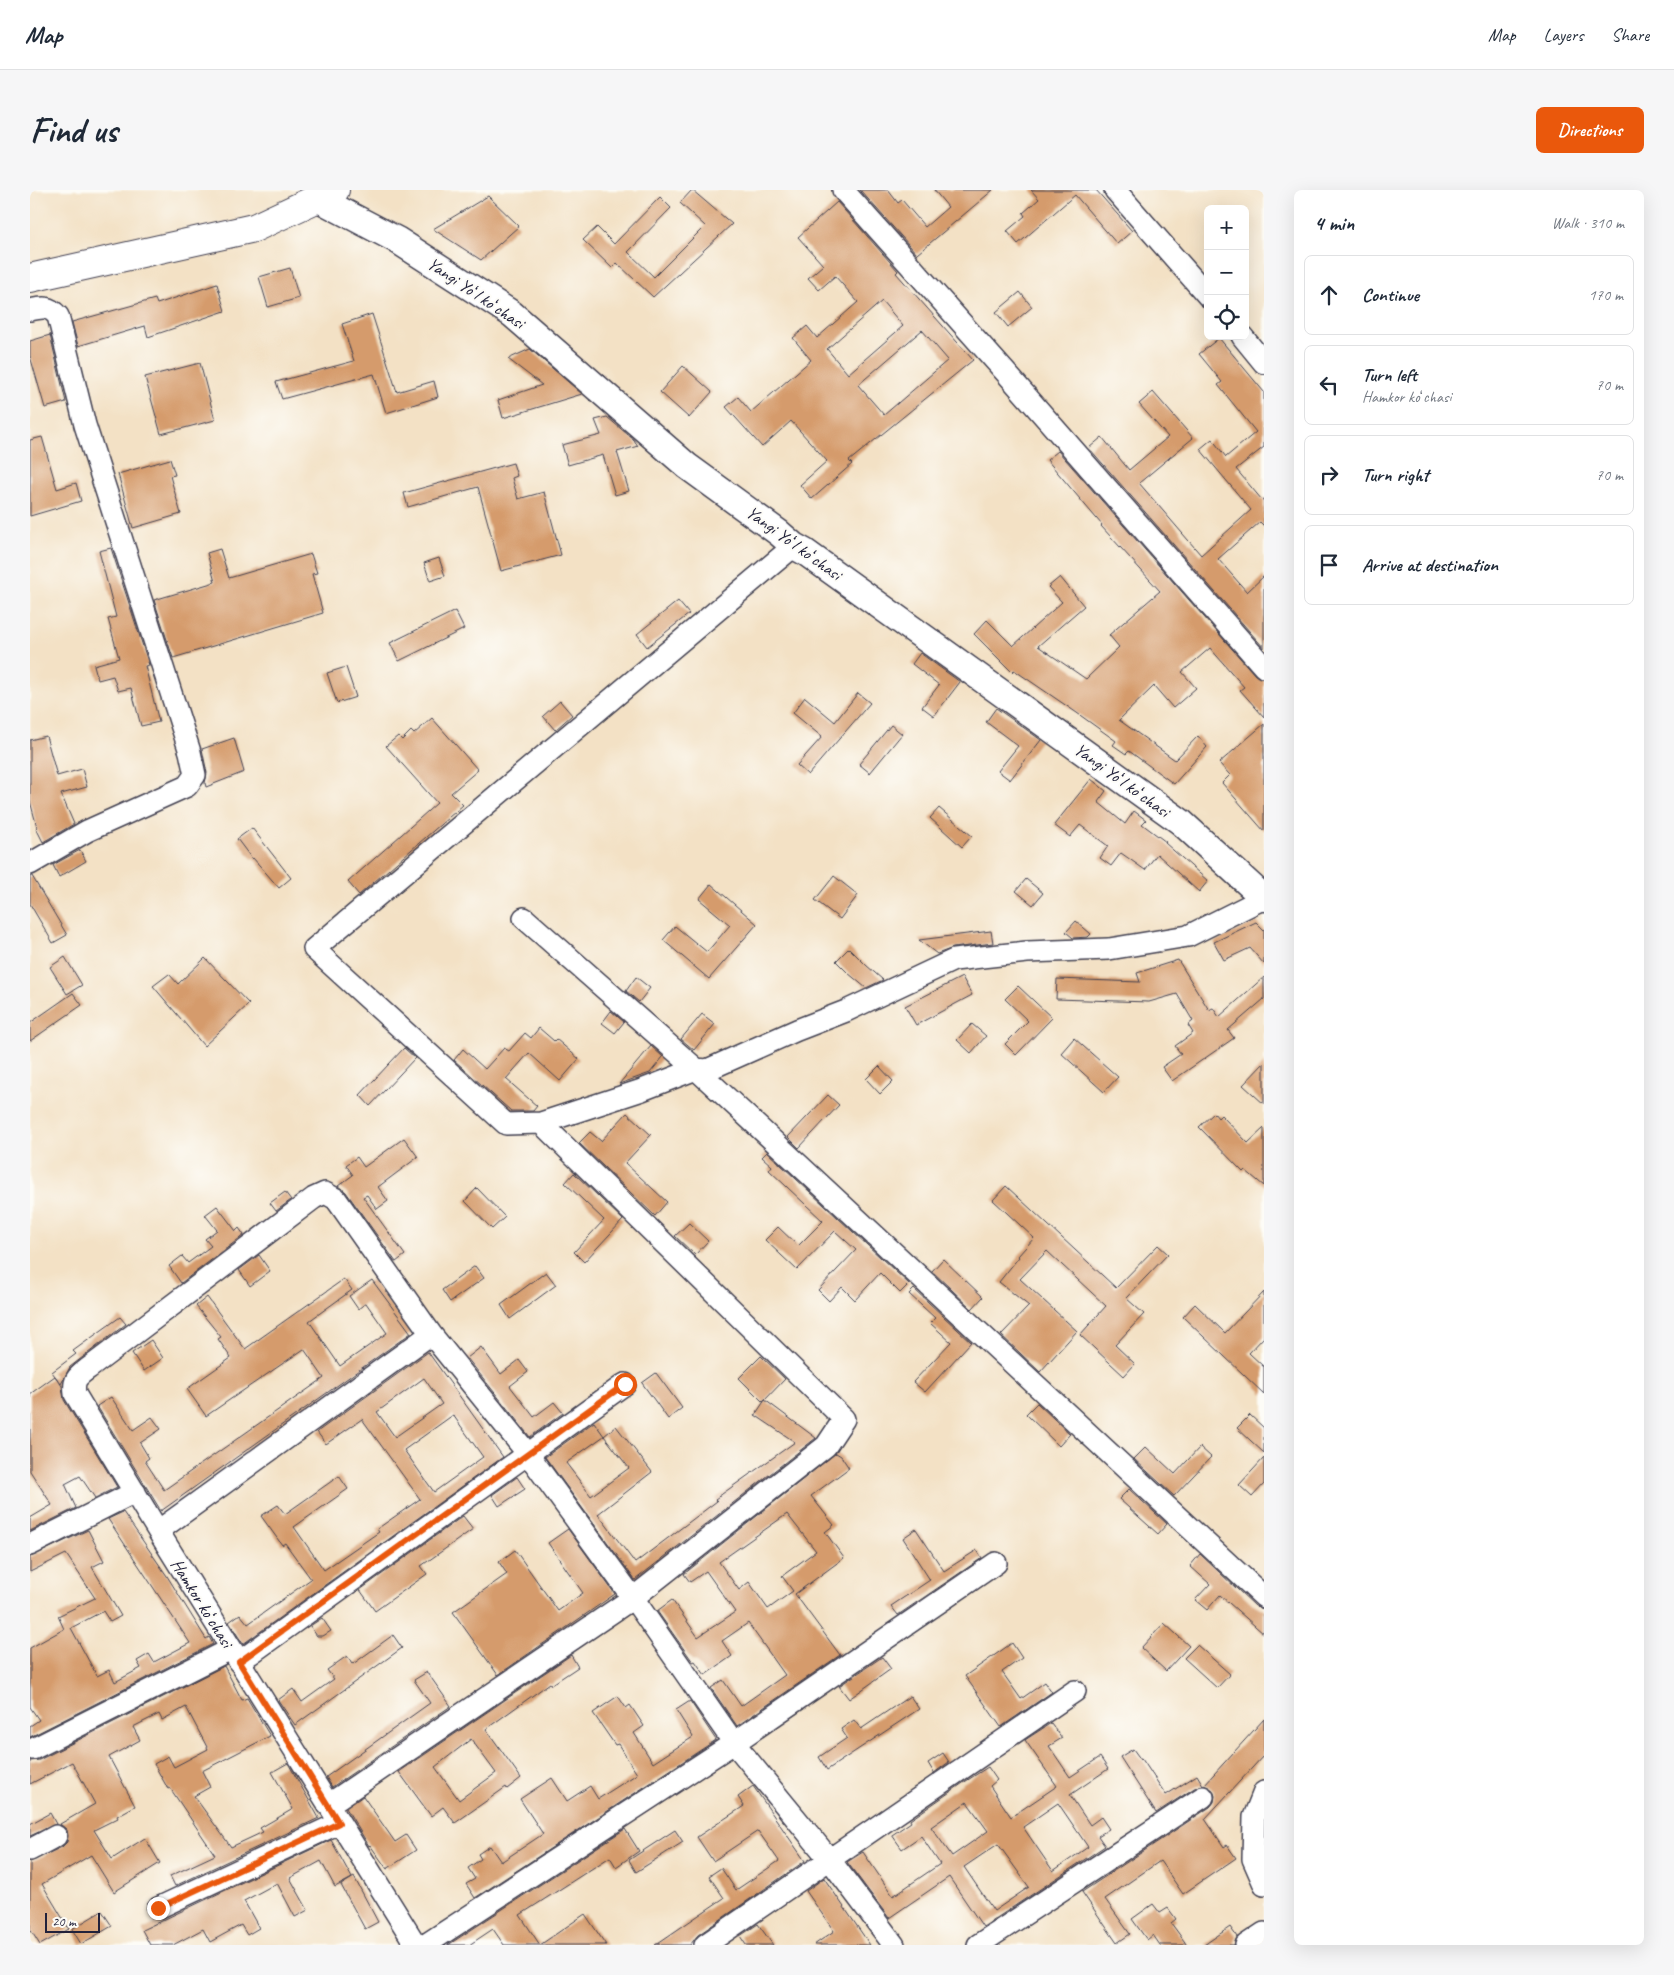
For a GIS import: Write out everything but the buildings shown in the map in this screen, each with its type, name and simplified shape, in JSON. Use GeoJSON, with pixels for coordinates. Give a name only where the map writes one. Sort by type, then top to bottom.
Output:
{"type":"FeatureCollection","features":[{"type":"Feature","properties":{"kind":"main road"},"geometry":{"type":"LineString","coordinates":[[30,278],[254,228],[323,193]]}},
{"type":"Feature","properties":{"kind":"street"},"geometry":{"type":"LineString","coordinates":[[843,190],[1264,668]]}},
{"type":"Feature","properties":{"kind":"street"},"geometry":{"type":"LineString","coordinates":[[1115,190],[1207,295]]}},
{"type":"Feature","properties":{"kind":"street","name":"Yangi Yoʻl koʻchasi"},"geometry":{"type":"LineString","coordinates":[[323,193],[512,314],[687,466],[794,546],[805,552],[1181,822],[1264,898]]}},
{"type":"Feature","properties":{"kind":"street"},"geometry":{"type":"LineString","coordinates":[[30,310],[44,307],[52,310],[58,316],[85,424],[190,752],[195,775],[187,786],[87,831],[30,864]]}},
{"type":"Feature","properties":{"kind":"street"},"geometry":{"type":"LineString","coordinates":[[1245,340],[1264,363]]}},
{"type":"Feature","properties":{"kind":"street"},"geometry":{"type":"LineString","coordinates":[[794,546],[314,949],[506,1124],[541,1123],[642,1090],[696,1069],[707,1070],[797,1030],[846,1011],[954,960],[1027,952],[1108,949],[1188,936],[1264,898]]}},
{"type":"Feature","properties":{"kind":"street"},"geometry":{"type":"LineString","coordinates":[[524,918],[696,1069],[1264,1597]]}},
{"type":"Feature","properties":{"kind":"street"},"geometry":{"type":"LineString","coordinates":[[328,1805],[633,1598],[826,1446],[844,1419],[541,1123]]}},
{"type":"Feature","properties":{"kind":"street","name":"Hamkor koʻchasi"},"geometry":{"type":"LineString","coordinates":[[416,1945],[158,1531],[76,1394],[74,1385],[78,1376],[314,1198],[325,1193],[336,1199],[431,1334]]}},
{"type":"Feature","properties":{"kind":"street"},"geometry":{"type":"LineString","coordinates":[[158,1531],[431,1334],[528,1454],[633,1598],[734,1743],[830,1860],[894,1945]]}},
{"type":"Feature","properties":{"kind":"street"},"geometry":{"type":"LineString","coordinates":[[33,1749],[235,1655],[528,1454],[625,1384]]}},
{"type":"Feature","properties":{"kind":"street"},"geometry":{"type":"LineString","coordinates":[[30,1545],[135,1492]]}},
{"type":"Feature","properties":{"kind":"street"},"geometry":{"type":"LineString","coordinates":[[425,1945],[734,1743],[996,1563]]}},
{"type":"Feature","properties":{"kind":"street"},"geometry":{"type":"LineString","coordinates":[[705,1945],[1075,1692]]}},
{"type":"Feature","properties":{"kind":"street"},"geometry":{"type":"LineString","coordinates":[[1264,1792],[1254,1817],[1253,1859],[1264,1884]]}},
{"type":"Feature","properties":{"kind":"street"},"geometry":{"type":"LineString","coordinates":[[978,1945],[1203,1797]]}},
{"type":"Feature","properties":{"kind":"street"},"geometry":{"type":"LineString","coordinates":[[158,1908],[339,1823]]}},
{"type":"Feature","properties":{"kind":"street"},"geometry":{"type":"LineString","coordinates":[[30,1850],[56,1836]]}},
{"type":"Feature","properties":{"kind":"street"},"geometry":{"type":"LineString","coordinates":[[1246,1945],[1264,1933]]}},
{"type":"Feature","properties":{"kind":"route"},"geometry":{"type":"LineString","coordinates":[[158,1908],[339,1823],[239,1662],[625,1384]]}}]}
